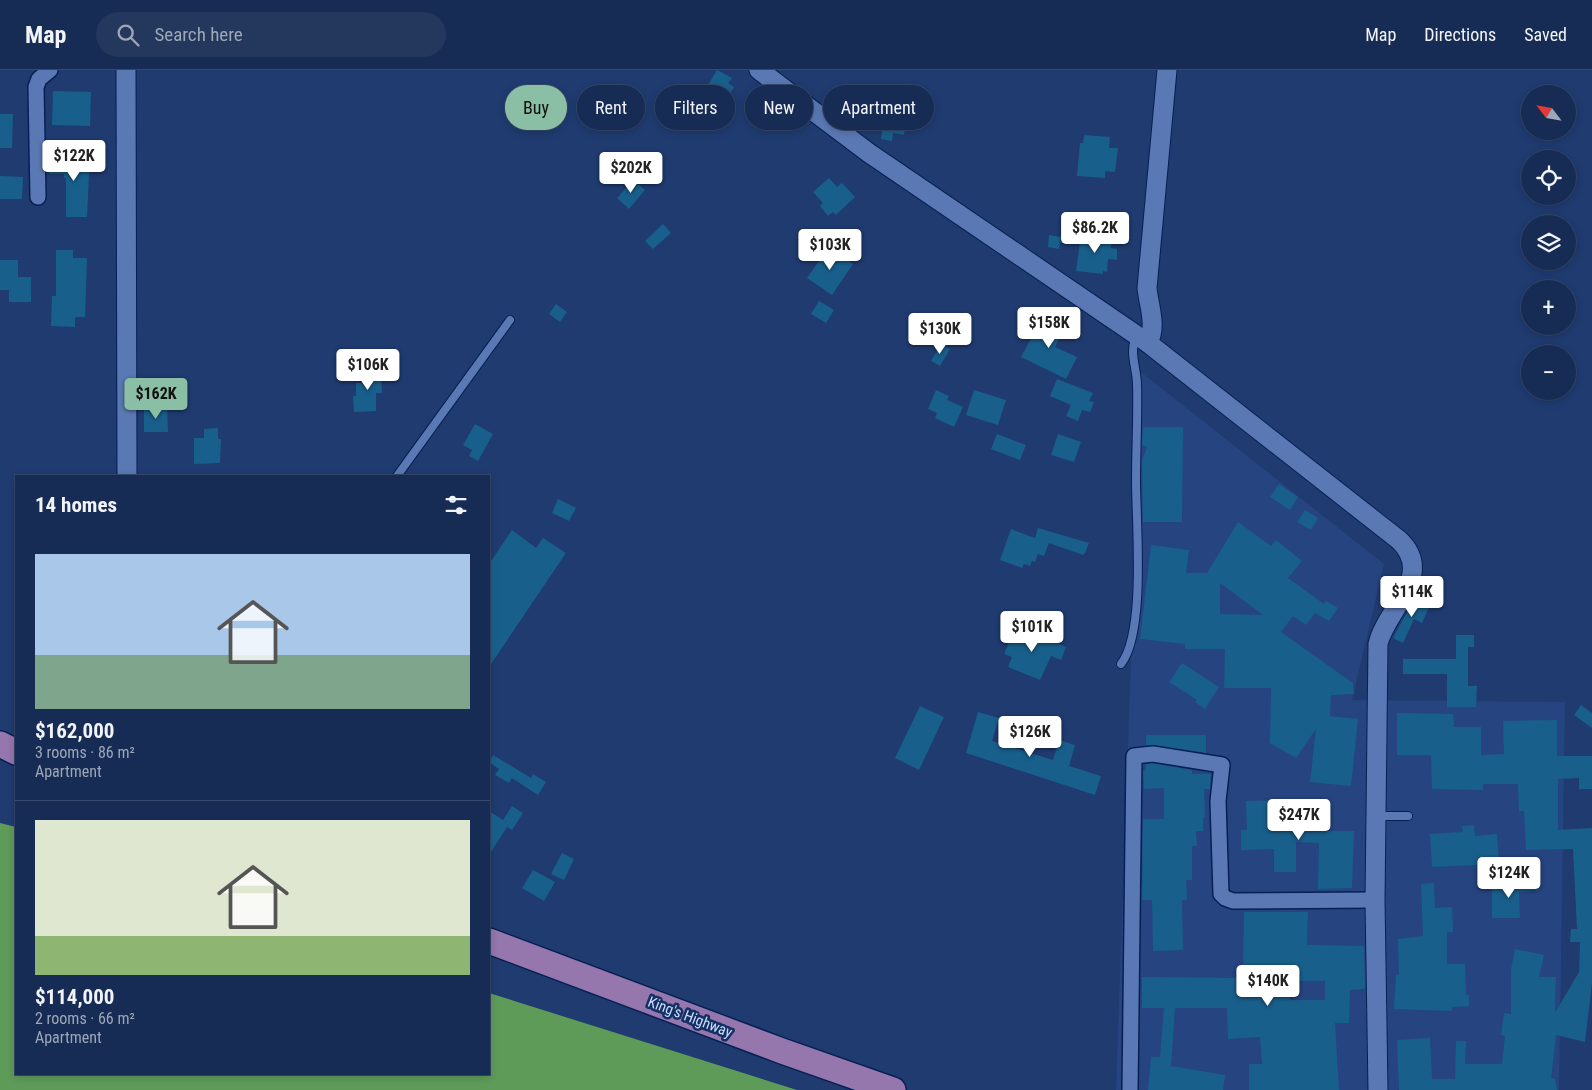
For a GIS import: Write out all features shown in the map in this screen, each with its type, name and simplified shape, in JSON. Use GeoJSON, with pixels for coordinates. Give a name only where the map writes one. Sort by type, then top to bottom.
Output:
{"type":"FeatureCollection","features":[{"type":"Feature","properties":{"kind":"highway"},"geometry":{"type":"LineString","coordinates":[[0,744],[15,752]]}},
{"type":"Feature","properties":{"kind":"highway","name":"King's Highway"},"geometry":{"type":"LineString","coordinates":[[490,941],[782,1051],[893,1090]]}},
{"type":"Feature","properties":{"kind":"street"},"geometry":{"type":"LineString","coordinates":[[38,197],[36,87],[39,79],[48,70]]}},
{"type":"Feature","properties":{"kind":"street"},"geometry":{"type":"LineString","coordinates":[[126,70],[128,475]]}},
{"type":"Feature","properties":{"kind":"street"},"geometry":{"type":"LineString","coordinates":[[759,70],[868,153],[1143,339],[1407,547],[1412,556],[1414,567],[1410,581],[1403,598],[1381,630],[1378,644],[1375,900],[1378,1090]]}},
{"type":"Feature","properties":{"kind":"street"},"geometry":{"type":"LineString","coordinates":[[1143,339],[1154,325],[1149,312],[1147,288],[1167,70]]}},
{"type":"Feature","properties":{"kind":"street"},"geometry":{"type":"LineString","coordinates":[[1130,1090],[1134,756],[1153,754],[1222,765],[1218,801],[1220,894],[1225,898],[1233,901],[1375,900]]}},
{"type":"Feature","properties":{"kind":"lane"},"geometry":{"type":"LineString","coordinates":[[398,475],[510,320]]}},
{"type":"Feature","properties":{"kind":"lane"},"geometry":{"type":"LineString","coordinates":[[1121,664],[1129,653],[1134,638],[1139,552],[1136,482],[1137,383],[1133,343],[1143,339]]}},
{"type":"Feature","properties":{"kind":"lane"},"geometry":{"type":"LineString","coordinates":[[1376,816],[1408,816]]}},
{"type":"Feature","properties":{"kind":"shaded area"},"geometry":{"type":"Polygon","coordinates":[[[1141,372],[1384,564],[1352,700],[1565,702],[1559,1090],[1116,1090],[1141,372]]]}},
{"type":"Feature","properties":{"kind":"shaded area"},"geometry":{"type":"Polygon","coordinates":[[[0,823],[15,827],[15,1075],[490,1075],[490,993],[797,1090],[0,1090],[0,823]]]}},
{"type":"Feature","properties":{"kind":"building"},"geometry":{"type":"Polygon","coordinates":[[[717,70],[732,78],[728,83],[731,85],[708,85],[717,70]]]}},
{"type":"Feature","properties":{"kind":"building"},"geometry":{"type":"Polygon","coordinates":[[[53,91],[91,92],[90,126],[52,125],[53,91]]]}},
{"type":"Feature","properties":{"kind":"building"},"geometry":{"type":"Polygon","coordinates":[[[0,114],[13,114],[12,148],[0,148],[0,114]]]}},
{"type":"Feature","properties":{"kind":"building"},"geometry":{"type":"Polygon","coordinates":[[[882,130],[905,130],[904,135],[893,133],[892,141],[881,139],[882,130]]]}},
{"type":"Feature","properties":{"kind":"building"},"geometry":{"type":"Polygon","coordinates":[[[1084,135],[1110,137],[1109,148],[1118,148],[1115,172],[1105,171],[1105,178],[1077,176],[1080,143],[1083,143],[1084,135]]]}},
{"type":"Feature","properties":{"kind":"building"},"geometry":{"type":"Polygon","coordinates":[[[66,152],[90,154],[87,217],[66,217],[66,178],[64,178],[64,174],[49,174],[49,160],[65,160],[66,152]]]}},
{"type":"Feature","properties":{"kind":"building"},"geometry":{"type":"Polygon","coordinates":[[[0,176],[23,177],[22,199],[0,199],[0,176]]]}},
{"type":"Feature","properties":{"kind":"building"},"geometry":{"type":"Polygon","coordinates":[[[829,178],[837,187],[842,183],[855,197],[836,215],[833,212],[828,216],[820,206],[823,203],[813,192],[829,178]]]}},
{"type":"Feature","properties":{"kind":"building"},"geometry":{"type":"Polygon","coordinates":[[[633,180],[645,190],[629,209],[617,198],[633,180]]]}},
{"type":"Feature","properties":{"kind":"building"},"geometry":{"type":"Polygon","coordinates":[[[663,224],[671,233],[653,249],[645,241],[663,224]]]}},
{"type":"Feature","properties":{"kind":"building"},"geometry":{"type":"Polygon","coordinates":[[[1049,235],[1061,237],[1059,249],[1048,247],[1049,235]]]}},
{"type":"Feature","properties":{"kind":"building"},"geometry":{"type":"Polygon","coordinates":[[[1081,235],[1112,237],[1111,248],[1117,249],[1117,260],[1108,259],[1107,272],[1103,271],[1103,274],[1076,271],[1081,235]]]}},
{"type":"Feature","properties":{"kind":"building"},"geometry":{"type":"Polygon","coordinates":[[[829,247],[853,264],[832,295],[807,278],[829,247]]]}},
{"type":"Feature","properties":{"kind":"building"},"geometry":{"type":"Polygon","coordinates":[[[56,250],[73,250],[73,258],[87,258],[85,317],[75,317],[75,327],[51,326],[52,296],[56,296],[56,250]]]}},
{"type":"Feature","properties":{"kind":"building"},"geometry":{"type":"Polygon","coordinates":[[[0,260],[18,260],[18,277],[31,277],[31,302],[9,302],[9,290],[0,290],[0,260]]]}},
{"type":"Feature","properties":{"kind":"building"},"geometry":{"type":"Polygon","coordinates":[[[819,301],[834,310],[826,323],[811,314],[819,301]]]}},
{"type":"Feature","properties":{"kind":"building"},"geometry":{"type":"Polygon","coordinates":[[[556,304],[567,312],[560,322],[549,314],[556,304]]]}},
{"type":"Feature","properties":{"kind":"building"},"geometry":{"type":"Polygon","coordinates":[[[1044,315],[1066,325],[1055,347],[1077,357],[1066,379],[1021,357],[1044,315]]]}},
{"type":"Feature","properties":{"kind":"building"},"geometry":{"type":"Polygon","coordinates":[[[941,344],[950,349],[940,366],[931,361],[941,344]]]}},
{"type":"Feature","properties":{"kind":"building"},"geometry":{"type":"Polygon","coordinates":[[[381,370],[382,393],[376,393],[376,411],[354,412],[353,396],[356,396],[356,383],[362,383],[362,371],[381,370]]]}},
{"type":"Feature","properties":{"kind":"building"},"geometry":{"type":"Polygon","coordinates":[[[1057,379],[1093,393],[1089,401],[1094,402],[1090,412],[1082,410],[1078,421],[1066,416],[1071,405],[1050,396],[1057,379]]]}},
{"type":"Feature","properties":{"kind":"building"},"geometry":{"type":"Polygon","coordinates":[[[936,390],[949,396],[947,400],[963,407],[954,427],[935,418],[937,413],[928,409],[936,390]]]}},
{"type":"Feature","properties":{"kind":"building"},"geometry":{"type":"Polygon","coordinates":[[[974,390],[1006,400],[998,425],[966,415],[974,390]]]}},
{"type":"Feature","properties":{"kind":"building"},"geometry":{"type":"Polygon","coordinates":[[[144,407],[167,407],[168,432],[144,432],[144,407]]]}},
{"type":"Feature","properties":{"kind":"building"},"geometry":{"type":"Polygon","coordinates":[[[475,424],[493,434],[478,461],[469,456],[472,450],[463,445],[475,424]]]}},
{"type":"Feature","properties":{"kind":"building"},"geometry":{"type":"Polygon","coordinates":[[[1143,427],[1183,427],[1182,522],[1143,522],[1142,461],[1147,447],[1142,445],[1143,427]]]}},
{"type":"Feature","properties":{"kind":"building"},"geometry":{"type":"Polygon","coordinates":[[[218,428],[218,439],[221,439],[220,463],[194,464],[194,438],[204,438],[204,429],[218,428]]]}},
{"type":"Feature","properties":{"kind":"building"},"geometry":{"type":"Polygon","coordinates":[[[997,434],[1026,445],[1020,460],[991,449],[997,434]]]}},
{"type":"Feature","properties":{"kind":"building"},"geometry":{"type":"Polygon","coordinates":[[[1058,434],[1081,442],[1074,462],[1051,455],[1058,434]]]}},
{"type":"Feature","properties":{"kind":"building"},"geometry":{"type":"Polygon","coordinates":[[[1279,484],[1298,497],[1290,510],[1270,497],[1279,484]]]}},
{"type":"Feature","properties":{"kind":"building"},"geometry":{"type":"Polygon","coordinates":[[[558,499],[576,508],[569,521],[552,513],[558,499]]]}},
{"type":"Feature","properties":{"kind":"building"},"geometry":{"type":"Polygon","coordinates":[[[1305,510],[1318,518],[1311,530],[1297,522],[1305,510]]]}},
{"type":"Feature","properties":{"kind":"building"},"geometry":{"type":"Polygon","coordinates":[[[1238,522],[1271,546],[1276,540],[1302,561],[1288,578],[1324,604],[1326,601],[1338,608],[1329,621],[1315,613],[1306,625],[1293,616],[1281,632],[1353,683],[1354,694],[1331,695],[1330,716],[1358,719],[1351,786],[1310,782],[1316,729],[1296,758],[1270,743],[1271,688],[1224,688],[1225,649],[1185,649],[1185,644],[1140,639],[1151,545],[1189,550],[1186,573],[1207,573],[1238,522]],[[1220,583],[1220,614],[1263,615],[1220,583]]]}},
{"type":"Feature","properties":{"kind":"building"},"geometry":{"type":"Polygon","coordinates":[[[1038,528],[1089,543],[1085,553],[1083,555],[1049,543],[1044,556],[1038,554],[1035,562],[1032,561],[1030,566],[1024,564],[1022,568],[1000,560],[1011,529],[1035,538],[1038,528]]]}},
{"type":"Feature","properties":{"kind":"building"},"geometry":{"type":"Polygon","coordinates":[[[512,530],[536,548],[543,538],[566,553],[490,666],[490,563],[512,530]]]}},
{"type":"Feature","properties":{"kind":"building"},"geometry":{"type":"Polygon","coordinates":[[[1416,596],[1431,603],[1422,623],[1414,619],[1403,643],[1393,638],[1416,596]]]}},
{"type":"Feature","properties":{"kind":"building"},"geometry":{"type":"Polygon","coordinates":[[[1016,626],[1066,647],[1061,660],[1051,656],[1040,680],[1008,667],[1012,657],[1004,654],[1016,626]]]}},
{"type":"Feature","properties":{"kind":"building"},"geometry":{"type":"Polygon","coordinates":[[[1456,635],[1474,635],[1474,647],[1468,647],[1468,686],[1477,686],[1476,707],[1447,707],[1447,674],[1403,674],[1403,659],[1456,659],[1456,635]]]}},
{"type":"Feature","properties":{"kind":"building"},"geometry":{"type":"Polygon","coordinates":[[[1182,663],[1219,687],[1205,709],[1195,702],[1197,700],[1169,682],[1182,663]]]}},
{"type":"Feature","properties":{"kind":"building"},"geometry":{"type":"Polygon","coordinates":[[[1581,705],[1592,713],[1592,728],[1574,715],[1581,705]]]}},
{"type":"Feature","properties":{"kind":"building"},"geometry":{"type":"Polygon","coordinates":[[[920,706],[944,717],[919,770],[895,758],[920,706]]]}},
{"type":"Feature","properties":{"kind":"building"},"geometry":{"type":"Polygon","coordinates":[[[978,712],[999,718],[992,741],[1053,760],[1059,740],[1075,745],[1069,766],[1101,776],[1095,795],[966,753],[978,712]]]}},
{"type":"Feature","properties":{"kind":"building"},"geometry":{"type":"Polygon","coordinates":[[[1397,713],[1453,714],[1454,727],[1481,727],[1481,755],[1504,754],[1503,721],[1557,720],[1557,756],[1592,756],[1592,789],[1579,789],[1579,778],[1558,779],[1558,830],[1592,828],[1592,983],[1585,1042],[1556,1035],[1551,1078],[1555,1079],[1557,1090],[1399,1090],[1397,1040],[1430,1038],[1432,1079],[1455,1079],[1456,1041],[1466,1041],[1465,1064],[1502,1064],[1505,1036],[1501,1035],[1504,1013],[1511,1014],[1511,969],[1515,949],[1544,955],[1539,977],[1556,977],[1555,1013],[1579,972],[1580,942],[1570,942],[1571,929],[1577,929],[1573,849],[1526,850],[1524,811],[1519,811],[1518,784],[1483,784],[1483,790],[1432,789],[1431,755],[1397,755],[1397,713]]]}},
{"type":"Feature","properties":{"kind":"building"},"geometry":{"type":"Polygon","coordinates":[[[1146,735],[1206,735],[1206,753],[1146,745],[1146,735]]]}},
{"type":"Feature","properties":{"kind":"building"},"geometry":{"type":"Polygon","coordinates":[[[493,755],[531,778],[533,774],[546,782],[538,795],[512,778],[509,783],[495,775],[499,769],[490,763],[493,755]]]}},
{"type":"Feature","properties":{"kind":"building"},"geometry":{"type":"Polygon","coordinates":[[[1153,763],[1192,770],[1192,774],[1211,774],[1210,789],[1204,789],[1205,818],[1203,818],[1203,831],[1196,831],[1197,846],[1192,846],[1192,880],[1186,880],[1187,900],[1182,900],[1183,950],[1153,951],[1152,900],[1142,900],[1143,819],[1164,819],[1164,788],[1144,789],[1143,771],[1146,770],[1146,764],[1153,763]]]}},
{"type":"Feature","properties":{"kind":"building"},"geometry":{"type":"Polygon","coordinates":[[[1290,800],[1290,810],[1319,810],[1319,831],[1354,831],[1352,888],[1318,889],[1319,843],[1296,842],[1296,872],[1274,872],[1274,849],[1241,850],[1241,830],[1247,830],[1246,801],[1290,800]]]}},
{"type":"Feature","properties":{"kind":"building"},"geometry":{"type":"Polygon","coordinates":[[[512,806],[523,813],[512,830],[507,827],[490,853],[490,812],[503,820],[512,806]]]}},
{"type":"Feature","properties":{"kind":"building"},"geometry":{"type":"Polygon","coordinates":[[[1474,825],[1475,836],[1497,834],[1499,864],[1432,867],[1430,834],[1463,832],[1462,826],[1474,825]]]}},
{"type":"Feature","properties":{"kind":"building"},"geometry":{"type":"Polygon","coordinates":[[[562,853],[574,859],[564,880],[551,874],[562,853]]]}},
{"type":"Feature","properties":{"kind":"building"},"geometry":{"type":"Polygon","coordinates":[[[533,870],[555,882],[544,901],[522,888],[533,870]]]}},
{"type":"Feature","properties":{"kind":"building"},"geometry":{"type":"Polygon","coordinates":[[[1434,883],[1435,908],[1452,907],[1453,932],[1447,932],[1447,964],[1465,964],[1466,995],[1469,995],[1469,1006],[1452,1007],[1452,1011],[1394,1009],[1396,975],[1399,975],[1398,939],[1423,936],[1421,884],[1434,883]]]}},
{"type":"Feature","properties":{"kind":"building"},"geometry":{"type":"Polygon","coordinates":[[[1492,883],[1539,883],[1539,890],[1519,892],[1520,918],[1492,918],[1492,883]]]}},
{"type":"Feature","properties":{"kind":"building"},"geometry":{"type":"Polygon","coordinates":[[[1244,912],[1308,912],[1307,945],[1364,946],[1365,989],[1350,990],[1349,1023],[1335,1023],[1339,1090],[1249,1090],[1249,1064],[1262,1064],[1260,1037],[1228,1039],[1227,1008],[1175,1008],[1171,1066],[1225,1075],[1223,1090],[1148,1090],[1151,1057],[1160,1057],[1164,1008],[1142,1008],[1142,977],[1243,978],[1244,912]],[[1290,981],[1290,1000],[1325,1000],[1325,981],[1290,981]]]}}]}
